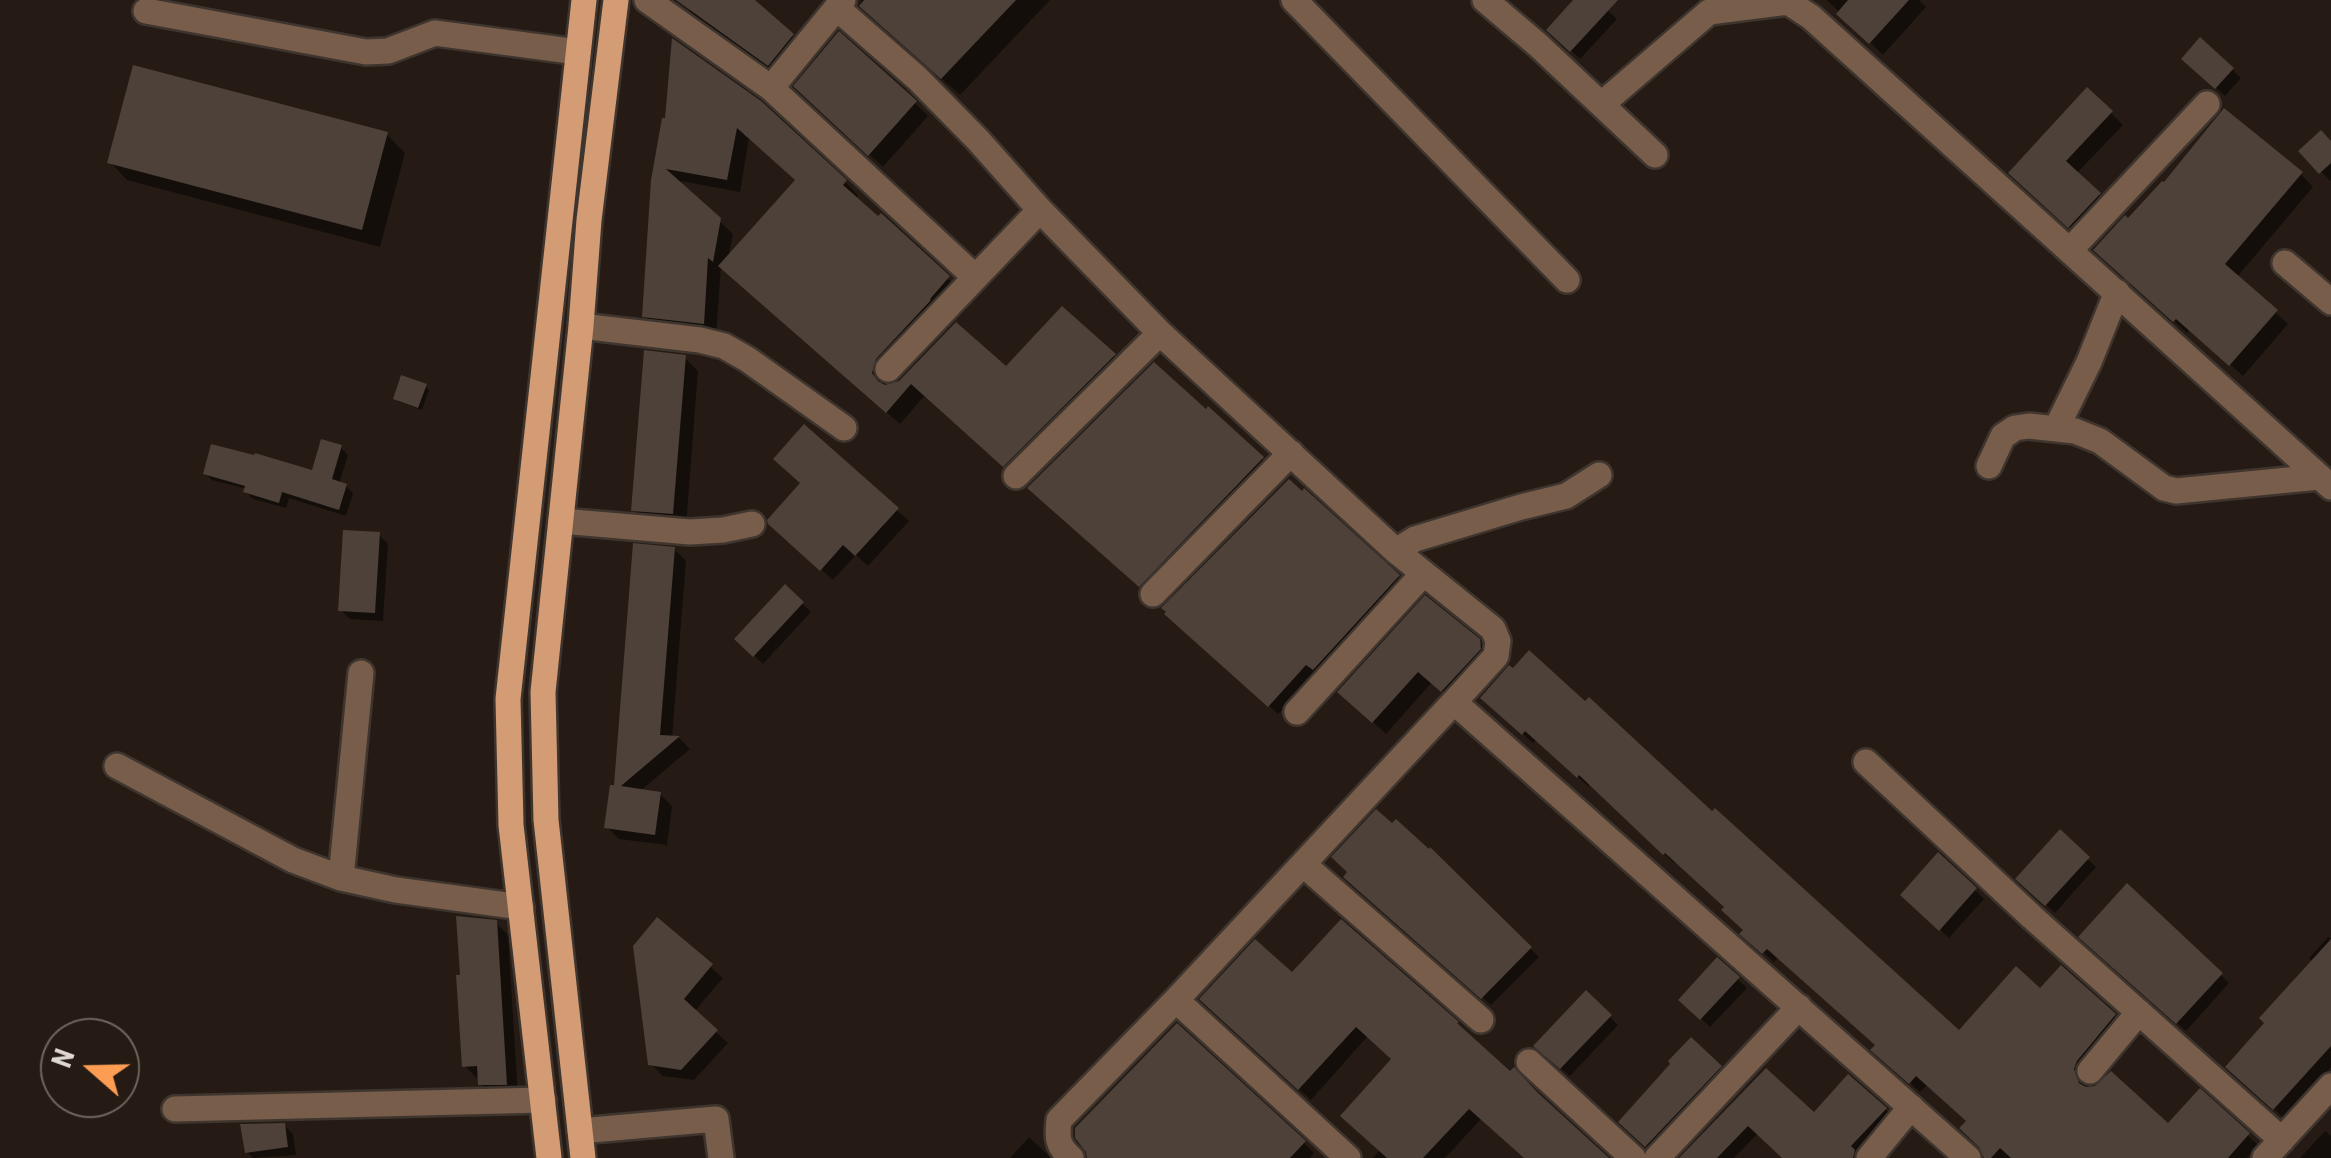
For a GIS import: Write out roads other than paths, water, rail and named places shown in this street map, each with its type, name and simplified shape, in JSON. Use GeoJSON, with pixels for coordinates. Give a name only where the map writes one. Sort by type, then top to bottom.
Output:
{"type":"FeatureCollection","features":[{"type":"Feature","properties":{"kind":"main road"},"geometry":{"type":"LineString","coordinates":[[550,1158],[511,825],[508,700],[584,0]]}},
{"type":"Feature","properties":{"kind":"main road"},"geometry":{"type":"LineString","coordinates":[[584,1158],[546,820],[543,692],[616,0]]}},
{"type":"Feature","properties":{"kind":"street"},"geometry":{"type":"LineString","coordinates":[[646,0],[771,88],[975,276]]}},
{"type":"Feature","properties":{"kind":"street"},"geometry":{"type":"LineString","coordinates":[[1294,0],[1568,280]]}},
{"type":"Feature","properties":{"kind":"street"},"geometry":{"type":"LineString","coordinates":[[1484,0],[1655,155]]}},
{"type":"Feature","properties":{"kind":"street"},"geometry":{"type":"LineString","coordinates":[[1602,104],[1709,12],[1788,2],[1825,30],[2325,482]]}},
{"type":"Feature","properties":{"kind":"street"},"geometry":{"type":"LineString","coordinates":[[771,88],[841,4],[978,140],[1160,333],[1396,551],[1493,628],[1498,641],[1496,656],[1454,702],[1059,1120],[1057,1139],[1071,1158]]}},
{"type":"Feature","properties":{"kind":"street"},"geometry":{"type":"LineString","coordinates":[[146,11],[366,52],[388,52],[435,33],[578,52]]}},
{"type":"Feature","properties":{"kind":"street"},"geometry":{"type":"LineString","coordinates":[[2070,250],[2207,104]]}},
{"type":"Feature","properties":{"kind":"street"},"geometry":{"type":"LineString","coordinates":[[888,369],[1040,210]]}},
{"type":"Feature","properties":{"kind":"street"},"geometry":{"type":"LineString","coordinates":[[2285,263],[2331,302]]}},
{"type":"Feature","properties":{"kind":"street"},"geometry":{"type":"LineString","coordinates":[[2056,429],[2089,362],[2116,292]]}},
{"type":"Feature","properties":{"kind":"street"},"geometry":{"type":"LineString","coordinates":[[581,326],[724,346],[844,428]]}},
{"type":"Feature","properties":{"kind":"street"},"geometry":{"type":"LineString","coordinates":[[1016,476],[1160,333]]}},
{"type":"Feature","properties":{"kind":"street"},"geometry":{"type":"LineString","coordinates":[[1989,466],[2002,436],[2029,426],[2074,430],[2100,440],[2148,478],[2176,491],[2325,482]]}},
{"type":"Feature","properties":{"kind":"street"},"geometry":{"type":"LineString","coordinates":[[1153,594],[1291,453]]}},
{"type":"Feature","properties":{"kind":"street"},"geometry":{"type":"LineString","coordinates":[[1396,551],[1415,539],[1566,496],[1599,474]]}},
{"type":"Feature","properties":{"kind":"street"},"geometry":{"type":"LineString","coordinates":[[561,521],[690,532],[752,524]]}},
{"type":"Feature","properties":{"kind":"street"},"geometry":{"type":"LineString","coordinates":[[1297,712],[1423,574]]}},
{"type":"Feature","properties":{"kind":"street"},"geometry":{"type":"LineString","coordinates":[[341,878],[361,673]]}},
{"type":"Feature","properties":{"kind":"street"},"geometry":{"type":"LineString","coordinates":[[1454,702],[1968,1158]]}},
{"type":"Feature","properties":{"kind":"street"},"geometry":{"type":"LineString","coordinates":[[1866,762],[2139,1012],[2274,1149],[2331,1086]]}},
{"type":"Feature","properties":{"kind":"street"},"geometry":{"type":"LineString","coordinates":[[118,766],[293,860],[341,878],[396,890],[520,907]]}},
{"type":"Feature","properties":{"kind":"street"},"geometry":{"type":"LineString","coordinates":[[1303,864],[1481,1020]]}},
{"type":"Feature","properties":{"kind":"street"},"geometry":{"type":"LineString","coordinates":[[1176,1000],[1348,1158]]}},
{"type":"Feature","properties":{"kind":"street"},"geometry":{"type":"LineString","coordinates":[[1658,1158],[1799,1007]]}},
{"type":"Feature","properties":{"kind":"street"},"geometry":{"type":"LineString","coordinates":[[2090,1071],[2139,1012]]}},
{"type":"Feature","properties":{"kind":"street"},"geometry":{"type":"LineString","coordinates":[[1530,1062],[1633,1158]]}},
{"type":"Feature","properties":{"kind":"street"},"geometry":{"type":"LineString","coordinates":[[175,1109],[543,1100]]}},
{"type":"Feature","properties":{"kind":"street"},"geometry":{"type":"LineString","coordinates":[[1869,1158],[1911,1107]]}},
{"type":"Feature","properties":{"kind":"street"},"geometry":{"type":"LineString","coordinates":[[580,1131],[716,1119],[720,1158]]}}]}
